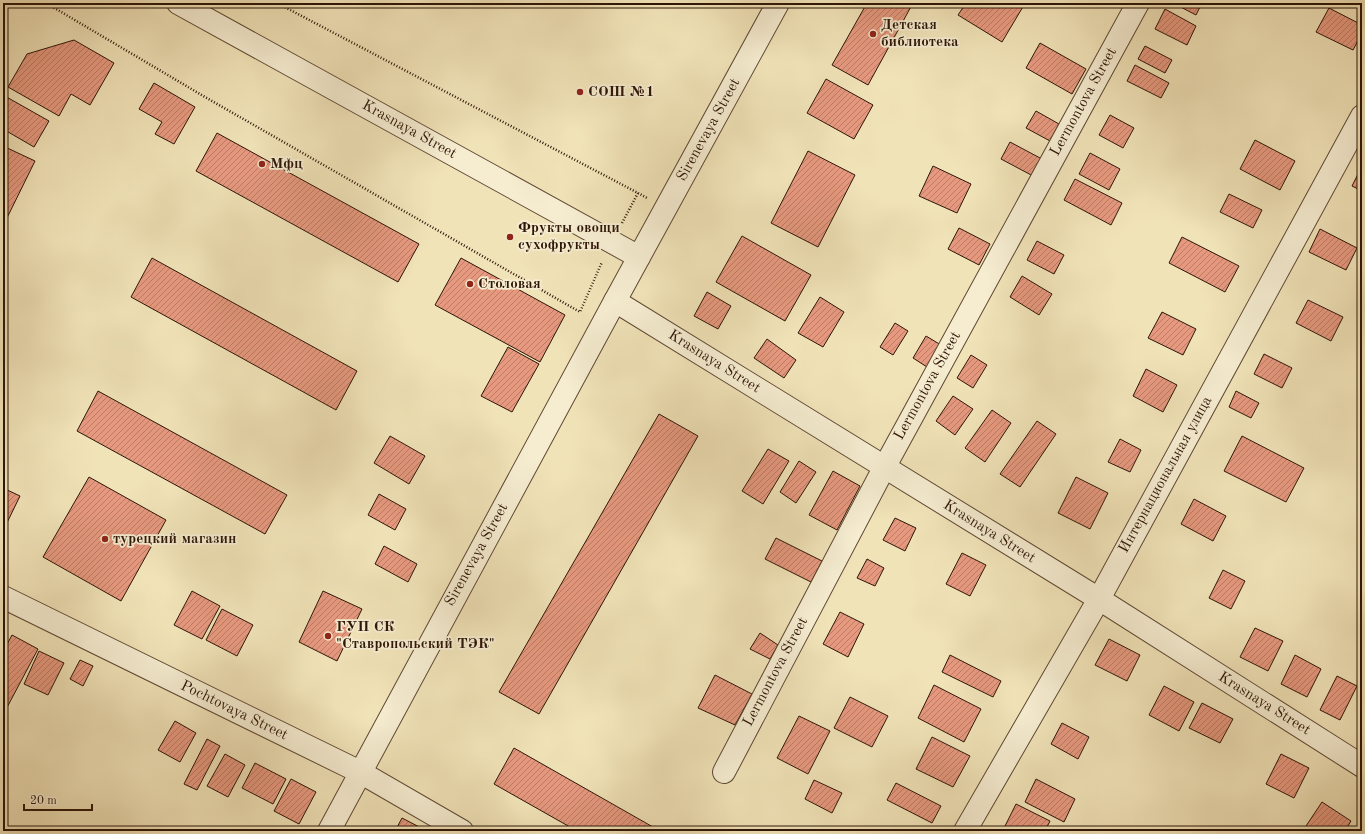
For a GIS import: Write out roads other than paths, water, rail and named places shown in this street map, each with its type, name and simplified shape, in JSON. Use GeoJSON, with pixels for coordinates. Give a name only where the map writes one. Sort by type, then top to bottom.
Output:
{"type":"FeatureCollection","features":[{"type":"Feature","properties":{"kind":"street","name":"Krasnaya Street"},"geometry":{"type":"LineString","coordinates":[[178,3],[639,257]]}},
{"type":"Feature","properties":{"kind":"street","name":"Sirenevaya Street"},"geometry":{"type":"LineString","coordinates":[[329,831],[778,3]]}},
{"type":"Feature","properties":{"kind":"street","name":"Lermontova Street"},"geometry":{"type":"LineString","coordinates":[[724,772],[884,468],[1138,3]]}},
{"type":"Feature","properties":{"kind":"street","name":"Интернациональная улица"},"geometry":{"type":"LineString","coordinates":[[965,831],[1099,600],[1362,116]]}},
{"type":"Feature","properties":{"kind":"street","name":"Krasnaya Street"},"geometry":{"type":"LineString","coordinates":[[615,302],[1099,600],[1362,766]]}},
{"type":"Feature","properties":{"kind":"street","name":"Pochtovaya Street"},"geometry":{"type":"LineString","coordinates":[[3,597],[360,772],[462,831]]}},
{"type":"Feature","properties":{"kind":"place","name":"Детская библиотека"},"geometry":{"type":"Point","coordinates":[873,34]}},
{"type":"Feature","properties":{"kind":"place","name":"СОШ №1"},"geometry":{"type":"Point","coordinates":[580,92]}},
{"type":"Feature","properties":{"kind":"place","name":"Мфц"},"geometry":{"type":"Point","coordinates":[262,164]}},
{"type":"Feature","properties":{"kind":"place","name":"Фрукты овощи сухофрукты"},"geometry":{"type":"Point","coordinates":[510,237]}},
{"type":"Feature","properties":{"kind":"place","name":"Столовая"},"geometry":{"type":"Point","coordinates":[470,284]}},
{"type":"Feature","properties":{"kind":"place","name":"турецкий магазин"},"geometry":{"type":"Point","coordinates":[105,539]}},
{"type":"Feature","properties":{"kind":"place","name":"ГУП СК \"Ставропольский ТЭК\""},"geometry":{"type":"Point","coordinates":[328,636]}}]}
